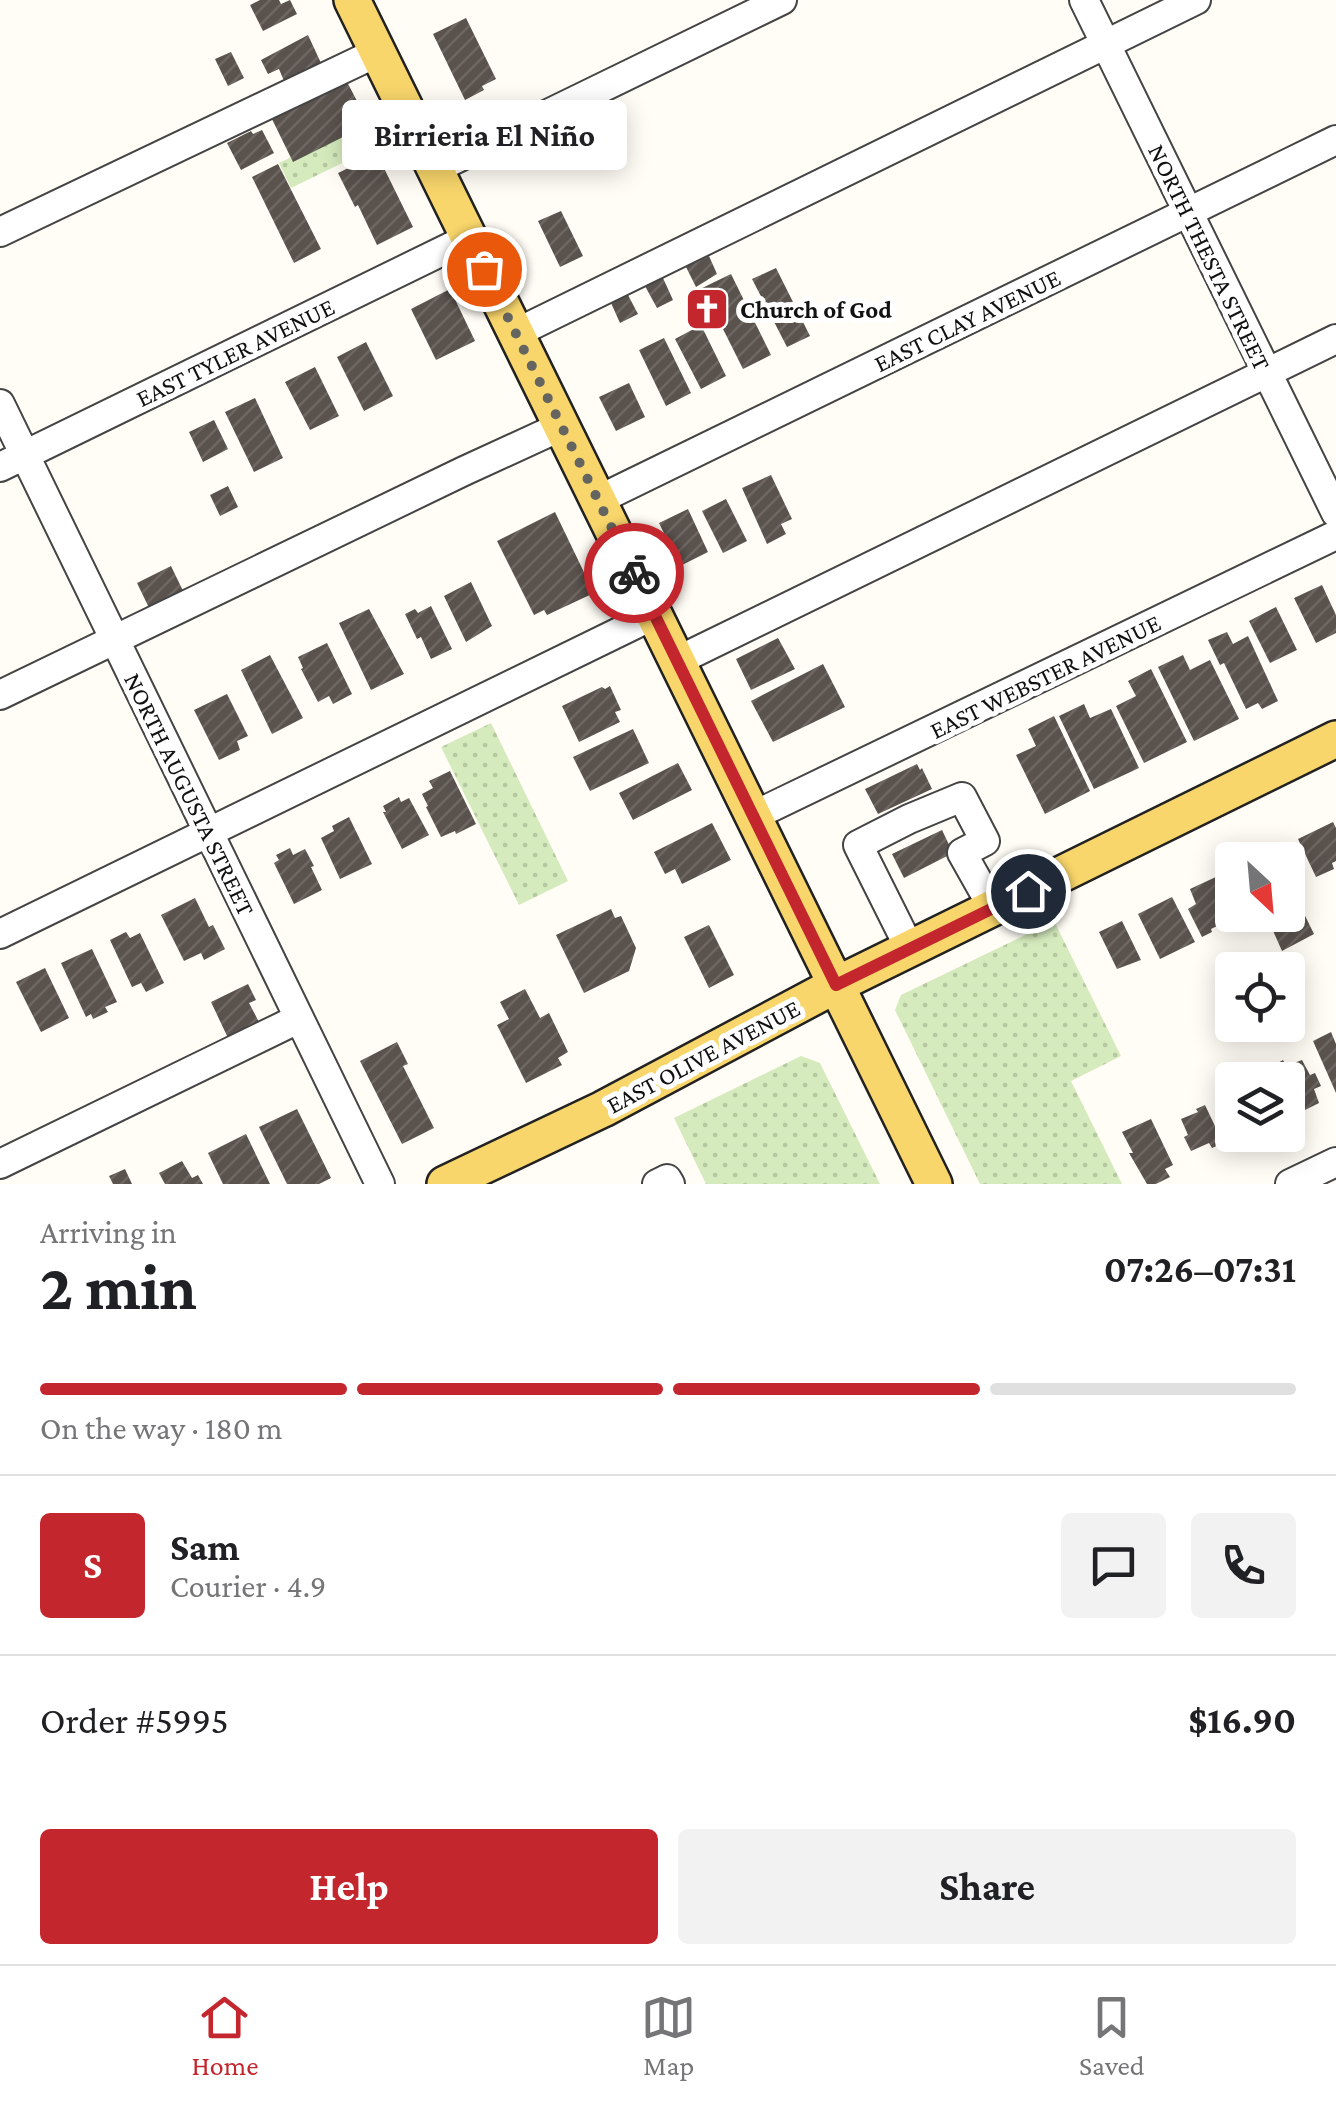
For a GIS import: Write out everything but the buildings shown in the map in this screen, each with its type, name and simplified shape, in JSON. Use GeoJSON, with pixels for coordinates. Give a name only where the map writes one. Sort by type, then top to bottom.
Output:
{"type":"FeatureCollection","features":[{"type":"Feature","properties":{"kind":"main road"},"geometry":{"type":"LineString","coordinates":[[354,1],[934,1184]]}},
{"type":"Feature","properties":{"kind":"main road","name":"EAST OLIVE AVENUE"},"geometry":{"type":"LineString","coordinates":[[465,1179],[836,985],[1336,739]]}},
{"type":"Feature","properties":{"kind":"street"},"geometry":{"type":"LineString","coordinates":[[435,168],[782,0]]}},
{"type":"Feature","properties":{"kind":"street","name":"NORTH THESTA STREET"},"geometry":{"type":"LineString","coordinates":[[1084,0],[1336,513]]}},
{"type":"Feature","properties":{"kind":"street"},"geometry":{"type":"LineString","coordinates":[[516,333],[1196,0]]}},
{"type":"Feature","properties":{"kind":"street"},"geometry":{"type":"LineString","coordinates":[[0,232],[378,52]]}},
{"type":"Feature","properties":{"kind":"street","name":"EAST CLAY AVENUE"},"geometry":{"type":"LineString","coordinates":[[598,500],[1336,140]]}},
{"type":"Feature","properties":{"kind":"street","name":"EAST TYLER AVENUE"},"geometry":{"type":"LineString","coordinates":[[12,461],[469,238]]}},
{"type":"Feature","properties":{"kind":"street"},"geometry":{"type":"LineString","coordinates":[[677,661],[1336,339]]}},
{"type":"Feature","properties":{"kind":"street","name":"NORTH AUGUSTA STREET"},"geometry":{"type":"LineString","coordinates":[[0,404],[12,461],[115,639],[380,1184]]}},
{"type":"Feature","properties":{"kind":"street"},"geometry":{"type":"LineString","coordinates":[[0,696],[562,426]]}},
{"type":"Feature","properties":{"kind":"street","name":"EAST WEBSTER AVENUE"},"geometry":{"type":"LineString","coordinates":[[754,816],[1336,535]]}},
{"type":"Feature","properties":{"kind":"street"},"geometry":{"type":"LineString","coordinates":[[0,934],[654,615]]}},
{"type":"Feature","properties":{"kind":"street"},"geometry":{"type":"LineString","coordinates":[[910,949],[858,845],[909,819],[962,797],[985,842],[962,853],[993,908]]}},
{"type":"Feature","properties":{"kind":"street"},"geometry":{"type":"LineString","coordinates":[[0,1164],[298,1019]]}},
{"type":"Feature","properties":{"kind":"street"},"geometry":{"type":"LineString","coordinates":[[1290,1184],[1336,1162]]}},
{"type":"Feature","properties":{"kind":"street"},"geometry":{"type":"LineString","coordinates":[[657,1184],[667,1179],[670,1184]]}},
{"type":"Feature","properties":{"kind":"green space"},"geometry":{"type":"Polygon","coordinates":[[[359,124],[371,149],[291,188],[279,163],[359,124]]]}},
{"type":"Feature","properties":{"kind":"green space"},"geometry":{"type":"Polygon","coordinates":[[[491,723],[568,881],[519,905],[441,747],[491,723]]]}},
{"type":"Feature","properties":{"kind":"green space"},"geometry":{"type":"Polygon","coordinates":[[[1054,921],[1121,1056],[1071,1081],[1122,1184],[980,1184],[895,1010],[901,995],[1054,921]]]}},
{"type":"Feature","properties":{"kind":"green space"},"geometry":{"type":"Polygon","coordinates":[[[801,1056],[820,1063],[880,1184],[706,1184],[674,1118],[801,1056]]]}},
{"type":"Feature","properties":{"kind":"way so far"},"geometry":{"type":"LineString","coordinates":[[484,269],[634,573]]}},
{"type":"Feature","properties":{"kind":"place","name":"Birrieria El Niño"},"geometry":{"type":"Point","coordinates":[484,269]}},
{"type":"Feature","properties":{"kind":"place","name":"Church of God"},"geometry":{"type":"Point","coordinates":[707,309]}},
{"type":"Feature","properties":{"kind":"route"},"geometry":{"type":"LineString","coordinates":[[634,573],[836,985],[1028,891]]}}]}
